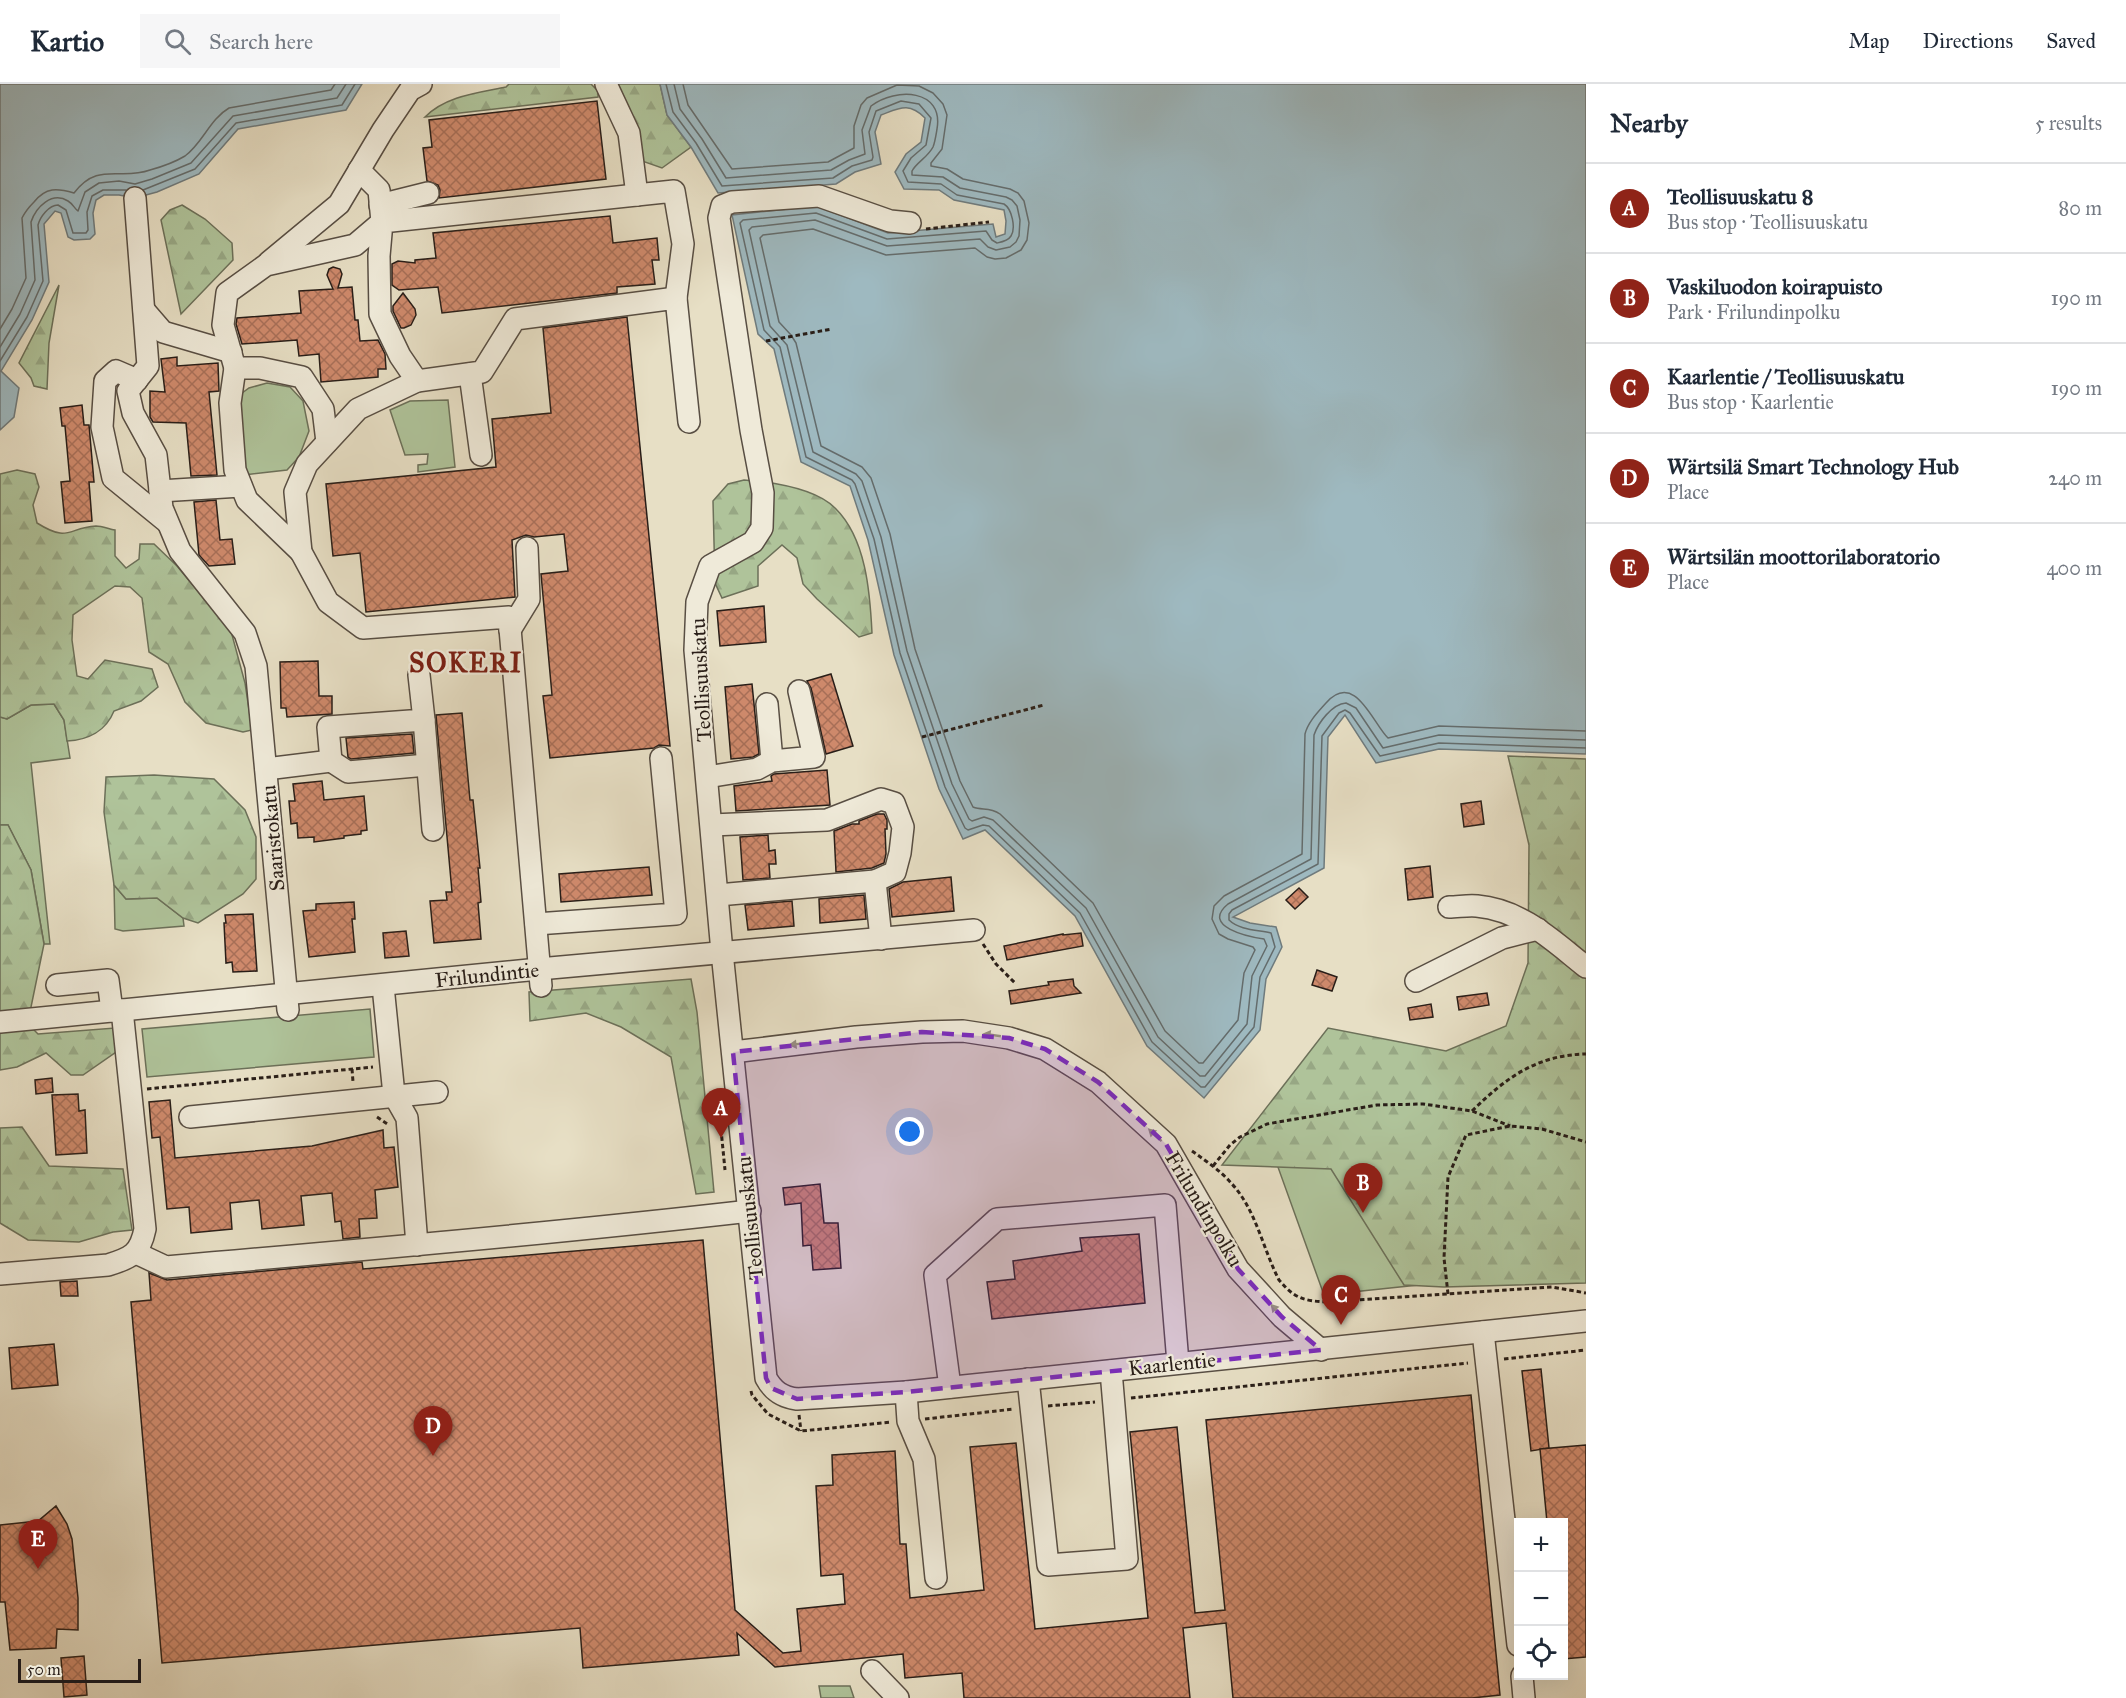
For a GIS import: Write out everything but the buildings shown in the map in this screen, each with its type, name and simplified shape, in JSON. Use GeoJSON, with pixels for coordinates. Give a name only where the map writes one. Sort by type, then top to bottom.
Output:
{"type":"FeatureCollection","features":[{"type":"Feature","properties":{"kind":"street"},"geometry":{"type":"LineString","coordinates":[[606,84],[629,133],[637,195]]}},
{"type":"Feature","properties":{"kind":"street"},"geometry":{"type":"LineString","coordinates":[[414,86],[383,130],[339,204],[266,265],[227,293],[223,325],[233,360],[230,403],[235,470],[247,500],[301,552],[328,602],[363,628],[509,617],[540,978]]}},
{"type":"Feature","properties":{"kind":"street"},"geometry":{"type":"LineString","coordinates":[[359,170],[379,190],[381,213],[378,256],[380,314],[400,356],[417,381]]}},
{"type":"Feature","properties":{"kind":"street"},"geometry":{"type":"LineString","coordinates":[[381,213],[674,191],[683,244],[676,298],[689,422]]}},
{"type":"Feature","properties":{"kind":"street"},"geometry":{"type":"LineString","coordinates":[[266,265],[355,245],[381,213],[428,193]]}},
{"type":"Feature","properties":{"kind":"street","name":"Teollisuuskatu"},"geometry":{"type":"LineString","coordinates":[[758,1381],[750,1211],[695,650],[697,602],[710,567],[753,542],[762,528],[763,493],[718,218],[723,206],[732,202],[819,196],[890,221],[910,223]]}},
{"type":"Feature","properties":{"kind":"street"},"geometry":{"type":"LineString","coordinates":[[135,198],[148,366],[137,380],[117,370],[105,381],[102,427],[113,478],[168,523]]}},
{"type":"Feature","properties":{"kind":"street"},"geometry":{"type":"LineString","coordinates":[[301,552],[295,492],[307,464],[358,409],[417,381],[482,372],[515,319],[676,298]]}},
{"type":"Feature","properties":{"kind":"street"},"geometry":{"type":"LineString","coordinates":[[144,310],[163,332],[233,360],[302,377],[323,409],[327,442]]}},
{"type":"Feature","properties":{"kind":"street"},"geometry":{"type":"LineString","coordinates":[[470,374],[480,455]]}},
{"type":"Feature","properties":{"kind":"street","name":"Saaristokatu"},"geometry":{"type":"LineString","coordinates":[[137,380],[128,391],[133,413],[156,455],[162,508],[168,523],[180,551],[245,633],[256,666],[288,1002]]}},
{"type":"Feature","properties":{"kind":"street"},"geometry":{"type":"LineString","coordinates":[[160,491],[241,486]]}},
{"type":"Feature","properties":{"kind":"street"},"geometry":{"type":"LineString","coordinates":[[510,630],[529,599],[527,548]]}},
{"type":"Feature","properties":{"kind":"street"},"geometry":{"type":"LineString","coordinates":[[419,675],[433,830]]}},
{"type":"Feature","properties":{"kind":"street"},"geometry":{"type":"LineString","coordinates":[[707,777],[757,769],[772,761],[814,757],[799,691]]}},
{"type":"Feature","properties":{"kind":"street"},"geometry":{"type":"LineString","coordinates":[[767,704],[772,761]]}},
{"type":"Feature","properties":{"kind":"street"},"geometry":{"type":"LineString","coordinates":[[331,761],[328,727],[423,720]]}},
{"type":"Feature","properties":{"kind":"street"},"geometry":{"type":"LineString","coordinates":[[536,924],[676,914],[661,758]]}},
{"type":"Feature","properties":{"kind":"street"},"geometry":{"type":"LineString","coordinates":[[266,769],[331,761],[348,772],[427,765]]}},
{"type":"Feature","properties":{"kind":"street"},"geometry":{"type":"LineString","coordinates":[[712,825],[827,820],[881,799],[894,803],[903,826],[895,872],[875,881],[718,895]]}},
{"type":"Feature","properties":{"kind":"street"},"geometry":{"type":"LineString","coordinates":[[875,881],[881,939]]}},
{"type":"Feature","properties":{"kind":"street"},"geometry":{"type":"LineString","coordinates":[[1449,907],[1477,906],[1517,915],[1538,928],[1586,967]]}},
{"type":"Feature","properties":{"kind":"street"},"geometry":{"type":"LineString","coordinates":[[1416,981],[1502,938],[1538,928]]}},
{"type":"Feature","properties":{"kind":"street","name":"Frilundintie"},"geometry":{"type":"LineString","coordinates":[[0,1022],[117,1010],[288,1002],[383,986],[540,978],[723,952],[974,930]]}},
{"type":"Feature","properties":{"kind":"street"},"geometry":{"type":"LineString","coordinates":[[0,1274],[108,1265],[136,1253],[142,1243],[145,1229],[117,1010],[108,980],[57,985]]}},
{"type":"Feature","properties":{"kind":"street"},"geometry":{"type":"LineString","coordinates":[[383,986],[394,1095],[407,1118],[417,1245]]}},
{"type":"Feature","properties":{"kind":"street","name":"Frilundinpolku"},"geometry":{"type":"LineString","coordinates":[[733,1052],[856,1037],[963,1031],[1009,1038],[1045,1049],[1098,1082],[1166,1144],[1239,1269],[1282,1317],[1321,1350]]}},
{"type":"Feature","properties":{"kind":"street"},"geometry":{"type":"LineString","coordinates":[[190,1117],[437,1092]]}},
{"type":"Feature","properties":{"kind":"street"},"geometry":{"type":"LineString","coordinates":[[950,1387],[935,1275],[997,1219],[1165,1205],[1178,1364]]}},
{"type":"Feature","properties":{"kind":"street"},"geometry":{"type":"LineString","coordinates":[[136,1253],[166,1267],[417,1245],[750,1211]]}},
{"type":"Feature","properties":{"kind":"street","name":"Kaarlentie"},"geometry":{"type":"LineString","coordinates":[[758,1381],[787,1397],[797,1399],[906,1392],[1586,1321]]}},
{"type":"Feature","properties":{"kind":"street"},"geometry":{"type":"LineString","coordinates":[[1484,1332],[1516,1626]]}},
{"type":"Feature","properties":{"kind":"street"},"geometry":{"type":"LineString","coordinates":[[1028,1379],[1048,1565],[1127,1558],[1111,1371]]}},
{"type":"Feature","properties":{"kind":"street"},"geometry":{"type":"LineString","coordinates":[[906,1392],[908,1420],[924,1459],[936,1578]]}},
{"type":"Feature","properties":{"kind":"street"},"geometry":{"type":"LineString","coordinates":[[872,1671],[898,1698]]}},
{"type":"Feature","properties":{"kind":"street"},"geometry":{"type":"LineString","coordinates":[[1522,1680],[1524,1698]]}},
{"type":"Feature","properties":{"kind":"path"},"geometry":{"type":"LineString","coordinates":[[765,341],[832,329]]}},
{"type":"Feature","properties":{"kind":"path"},"geometry":{"type":"LineString","coordinates":[[922,737],[1044,705]]}},
{"type":"Feature","properties":{"kind":"path"},"geometry":{"type":"LineString","coordinates":[[974,930],[996,964],[1016,984]]}},
{"type":"Feature","properties":{"kind":"path"},"geometry":{"type":"LineString","coordinates":[[1472,1111],[1508,1079],[1528,1067],[1552,1058],[1586,1054]]}},
{"type":"Feature","properties":{"kind":"path"},"geometry":{"type":"LineString","coordinates":[[141,1090],[392,1065]]}},
{"type":"Feature","properties":{"kind":"path"},"geometry":{"type":"LineString","coordinates":[[352,1069],[354,1099]]}},
{"type":"Feature","properties":{"kind":"path"},"geometry":{"type":"LineString","coordinates":[[718,1093],[723,1166],[726,1175]]}},
{"type":"Feature","properties":{"kind":"path"},"geometry":{"type":"LineString","coordinates":[[1213,1166],[1230,1145],[1240,1137],[1267,1124],[1393,1104],[1423,1104],[1472,1111],[1510,1126],[1542,1129],[1586,1142]]}},
{"type":"Feature","properties":{"kind":"path"},"geometry":{"type":"LineString","coordinates":[[374,1116],[385,1121],[392,1129]]}},
{"type":"Feature","properties":{"kind":"path"},"geometry":{"type":"LineString","coordinates":[[1448,1294],[1444,1258],[1448,1177],[1466,1135],[1510,1126]]}},
{"type":"Feature","properties":{"kind":"path"},"geometry":{"type":"LineString","coordinates":[[758,1381],[752,1395],[768,1414],[801,1431],[1586,1350]]}},
{"type":"Feature","properties":{"kind":"highlighted area"},"geometry":{"type":"Polygon","coordinates":[[[922,1032],[1009,1038],[1045,1049],[1098,1082],[1166,1144],[1238,1269],[1282,1317],[1321,1350],[906,1392],[797,1399],[771,1388],[766,1378],[733,1052],[922,1032]]]}},
{"type":"Feature","properties":{"kind":"green space"},"geometry":{"type":"Polygon","coordinates":[[[509,84],[591,84],[598,91],[598,97],[425,117],[442,104],[452,100],[506,87],[509,84]]]}},
{"type":"Feature","properties":{"kind":"green space"},"geometry":{"type":"Polygon","coordinates":[[[612,84],[660,84],[667,115],[691,147],[662,168],[642,161],[612,84]]]}},
{"type":"Feature","properties":{"kind":"green space"},"geometry":{"type":"Polygon","coordinates":[[[182,205],[205,219],[232,243],[233,260],[181,314],[161,220],[170,210],[182,205]]]}},
{"type":"Feature","properties":{"kind":"green space"},"geometry":{"type":"Polygon","coordinates":[[[59,285],[49,343],[47,389],[34,386],[31,378],[19,363],[59,285]]]}},
{"type":"Feature","properties":{"kind":"green space"},"geometry":{"type":"Polygon","coordinates":[[[267,383],[290,387],[303,401],[309,431],[299,457],[287,470],[244,475],[238,396],[249,388],[267,383]]]}},
{"type":"Feature","properties":{"kind":"green space"},"geometry":{"type":"Polygon","coordinates":[[[448,400],[455,467],[418,472],[418,465],[427,464],[428,454],[405,455],[390,410],[410,401],[448,400]]]}},
{"type":"Feature","properties":{"kind":"green space"},"geometry":{"type":"Polygon","coordinates":[[[17,470],[35,474],[39,487],[33,505],[37,523],[62,533],[96,526],[115,530],[115,556],[126,568],[139,559],[140,544],[154,544],[177,566],[231,631],[245,683],[252,730],[243,732],[206,723],[185,702],[168,664],[149,652],[142,598],[130,587],[115,586],[73,615],[72,640],[77,676],[88,679],[105,660],[152,669],[158,687],[141,701],[114,711],[101,729],[82,739],[67,741],[64,720],[54,704],[31,705],[7,719],[0,717],[0,474],[17,470]]]}},
{"type":"Feature","properties":{"kind":"green space"},"geometry":{"type":"Polygon","coordinates":[[[744,480],[779,484],[804,491],[816,495],[835,508],[854,534],[860,550],[868,583],[872,633],[859,637],[817,599],[803,584],[797,558],[782,545],[758,566],[758,586],[722,598],[715,583],[713,501],[728,484],[744,480]]]}},
{"type":"Feature","properties":{"kind":"green space"},"geometry":{"type":"Polygon","coordinates":[[[54,704],[64,720],[70,758],[31,763],[50,944],[44,944],[31,870],[8,825],[0,825],[0,717],[7,719],[31,705],[54,704]]]}},
{"type":"Feature","properties":{"kind":"green space"},"geometry":{"type":"Polygon","coordinates":[[[1508,756],[1586,759],[1586,1283],[1444,1287],[1404,1285],[1331,1169],[1222,1165],[1328,1028],[1446,1051],[1506,1026],[1528,963],[1529,845],[1508,756]]]}},
{"type":"Feature","properties":{"kind":"green space"},"geometry":{"type":"Polygon","coordinates":[[[154,775],[214,779],[245,810],[256,837],[256,879],[243,894],[198,923],[183,918],[157,898],[126,899],[114,885],[104,812],[106,777],[154,775]]]}},
{"type":"Feature","properties":{"kind":"green space"},"geometry":{"type":"Polygon","coordinates":[[[0,825],[8,825],[31,870],[44,944],[31,1007],[34,1030],[38,1034],[115,1028],[116,1052],[83,1075],[71,1075],[46,1053],[17,1067],[0,1070],[0,825]]]}},
{"type":"Feature","properties":{"kind":"green space"},"geometry":{"type":"Polygon","coordinates":[[[114,885],[126,899],[157,898],[183,918],[184,926],[123,931],[115,929],[114,885]]]}},
{"type":"Feature","properties":{"kind":"green space"},"geometry":{"type":"Polygon","coordinates":[[[691,979],[697,1012],[714,1192],[696,1194],[671,1057],[621,1027],[586,1013],[530,1021],[529,992],[691,979]]]}},
{"type":"Feature","properties":{"kind":"green space"},"geometry":{"type":"Polygon","coordinates":[[[370,1009],[374,1057],[147,1077],[142,1029],[370,1009]]]}},
{"type":"Feature","properties":{"kind":"green space"},"geometry":{"type":"Polygon","coordinates":[[[1376,1116],[1437,1283],[1324,1295],[1265,1131],[1376,1116]]]}},
{"type":"Feature","properties":{"kind":"green space"},"geometry":{"type":"Polygon","coordinates":[[[22,1127],[49,1166],[123,1169],[132,1230],[113,1232],[79,1242],[28,1240],[0,1223],[0,1128],[22,1127]]]}},
{"type":"Feature","properties":{"kind":"green space"},"geometry":{"type":"Polygon","coordinates":[[[819,1686],[850,1686],[854,1698],[821,1698],[819,1686]]]}},
{"type":"Feature","properties":{"kind":"water"},"geometry":{"type":"Polygon","coordinates":[[[0,84],[362,84],[346,110],[238,129],[199,174],[157,192],[135,198],[104,195],[96,200],[93,213],[95,234],[90,239],[74,240],[68,237],[61,213],[55,211],[44,224],[49,282],[32,320],[1,371],[19,388],[14,417],[0,430],[0,84]]]}},
{"type":"Feature","properties":{"kind":"water"},"geometry":{"type":"Polygon","coordinates":[[[660,84],[1586,84],[1586,754],[1439,749],[1376,763],[1345,715],[1328,737],[1324,868],[1233,917],[1250,923],[1276,927],[1282,947],[1266,979],[1260,1030],[1204,1098],[1147,1046],[1075,916],[985,830],[963,839],[939,789],[894,655],[868,540],[850,486],[801,462],[774,349],[758,334],[732,215],[816,206],[888,233],[993,224],[996,237],[1005,234],[1004,210],[954,200],[939,190],[904,189],[895,172],[906,154],[921,142],[925,118],[909,108],[881,115],[875,132],[881,164],[855,172],[836,184],[718,193],[691,147],[667,115],[660,84]]]}},
{"type":"Feature","properties":{"kind":"place","name":"Teollisuuskatu 8"},"geometry":{"type":"Point","coordinates":[721,1138]}},
{"type":"Feature","properties":{"kind":"place","name":"Vaskiluodon koirapuisto"},"geometry":{"type":"Point","coordinates":[1363,1213]}},
{"type":"Feature","properties":{"kind":"place","name":"Kaarlentie / Teollisuuskatu"},"geometry":{"type":"Point","coordinates":[1341,1325]}},
{"type":"Feature","properties":{"kind":"place","name":"Wärtsilä Smart Technology Hub"},"geometry":{"type":"Point","coordinates":[433,1456]}},
{"type":"Feature","properties":{"kind":"place","name":"Wärtsilän moottorilaboratorio"},"geometry":{"type":"Point","coordinates":[38,1569]}},
{"type":"Feature","properties":{"kind":"district","name":"SOKERI"},"geometry":{"type":"Point","coordinates":[466,663]}}]}
